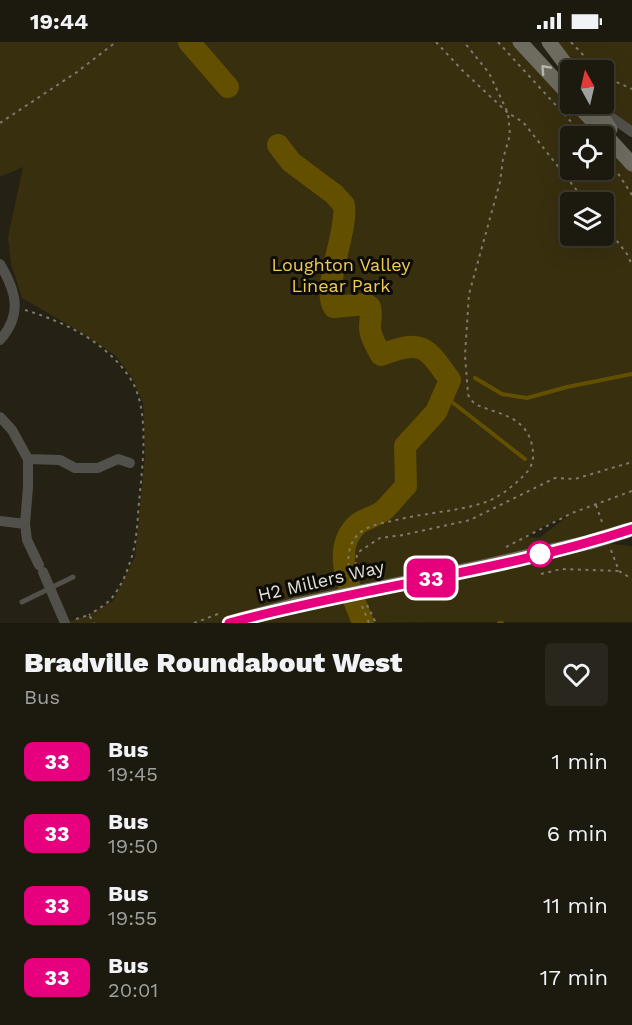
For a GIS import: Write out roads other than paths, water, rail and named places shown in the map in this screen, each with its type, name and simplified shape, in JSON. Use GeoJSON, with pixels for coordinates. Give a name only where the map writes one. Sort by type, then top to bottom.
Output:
{"type":"FeatureCollection","features":[{"type":"Feature","properties":{"kind":"street"},"geometry":{"type":"LineString","coordinates":[[520,42],[560,85]]}},
{"type":"Feature","properties":{"kind":"street"},"geometry":{"type":"LineString","coordinates":[[549,42],[562,60]]}},
{"type":"Feature","properties":{"kind":"street"},"geometry":{"type":"LineString","coordinates":[[586,114],[629,160]]}},
{"type":"Feature","properties":{"kind":"street"},"geometry":{"type":"LineString","coordinates":[[601,114],[629,160]]}},
{"type":"Feature","properties":{"kind":"street"},"geometry":{"type":"LineString","coordinates":[[605,114],[632,132]]}},
{"type":"Feature","properties":{"kind":"street"},"geometry":{"type":"LineString","coordinates":[[0,264],[12,283],[15,307],[13,320],[0,340]]}},
{"type":"Feature","properties":{"kind":"street"},"geometry":{"type":"LineString","coordinates":[[0,417],[12,430],[28,459],[24,524],[27,540],[69,622]]}},
{"type":"Feature","properties":{"kind":"street"},"geometry":{"type":"LineString","coordinates":[[28,459],[60,460],[75,468],[98,468],[118,459],[130,463]]}},
{"type":"Feature","properties":{"kind":"street"},"geometry":{"type":"LineString","coordinates":[[0,521],[24,524]]}},
{"type":"Feature","properties":{"kind":"street","name":"H2 Millers Way"},"geometry":{"type":"LineString","coordinates":[[229,623],[296,605],[487,566],[590,542],[629,530]]}},
{"type":"Feature","properties":{"kind":"lane"},"geometry":{"type":"LineString","coordinates":[[22,602],[73,577]]}},
{"type":"Feature","properties":{"kind":"waterway"},"geometry":{"type":"LineString","coordinates":[[189,42],[228,87]]}},
{"type":"Feature","properties":{"kind":"waterway"},"geometry":{"type":"LineString","coordinates":[[278,145],[291,162],[334,194],[344,205],[342,230],[331,287],[334,307],[366,304],[371,310],[371,334],[381,355],[406,347],[422,349],[435,360],[450,380],[436,412],[405,446],[406,486],[384,510],[359,523],[350,533],[345,545],[345,572],[363,623]]}},
{"type":"Feature","properties":{"kind":"waterway"},"geometry":{"type":"LineString","coordinates":[[475,378],[502,394],[527,398],[567,387],[632,374]]}},
{"type":"Feature","properties":{"kind":"waterway"},"geometry":{"type":"LineString","coordinates":[[443,395],[525,459]]}},
{"type":"Feature","properties":{"kind":"park label","name":"Loughton Valley Linear Park"},"geometry":{"type":"Point","coordinates":[341,275]}}]}
